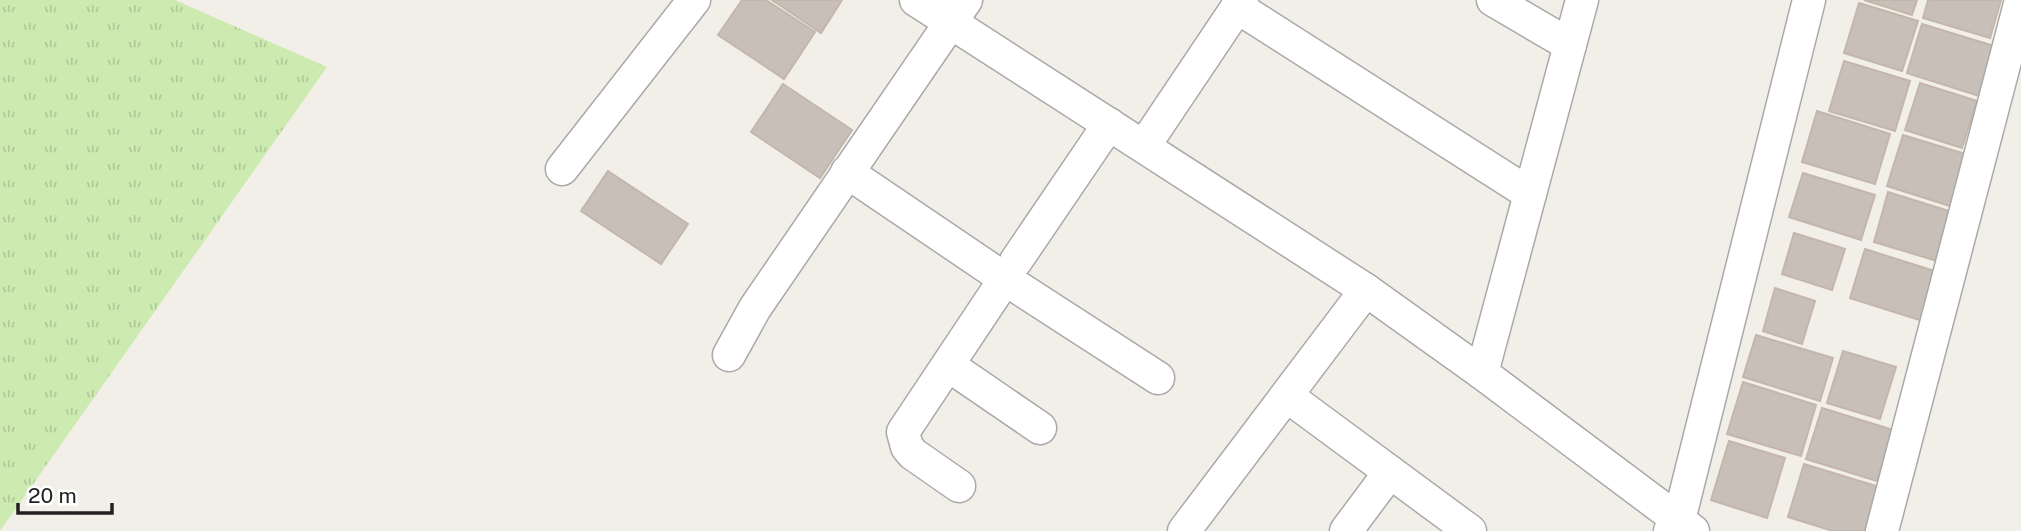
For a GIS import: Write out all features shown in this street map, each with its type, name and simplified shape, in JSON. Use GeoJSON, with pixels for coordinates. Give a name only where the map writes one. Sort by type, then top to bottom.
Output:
{"type":"FeatureCollection","features":[{"type":"Feature","properties":{"kind":"street"},"geometry":{"type":"LineString","coordinates":[[562,169],[694,0]]}},
{"type":"Feature","properties":{"kind":"street"},"geometry":{"type":"LineString","coordinates":[[916,0],[958,11],[1109,124],[1366,290],[1482,373],[1681,527],[1809,0]]}},
{"type":"Feature","properties":{"kind":"street"},"geometry":{"type":"LineString","coordinates":[[1493,0],[1570,46]]}},
{"type":"Feature","properties":{"kind":"street"},"geometry":{"type":"LineString","coordinates":[[1482,373],[1582,0]]}},
{"type":"Feature","properties":{"kind":"street"},"geometry":{"type":"LineString","coordinates":[[1882,531],[2021,0]]}},
{"type":"Feature","properties":{"kind":"street"},"geometry":{"type":"LineString","coordinates":[[1144,146],[1239,4],[1530,194]]}},
{"type":"Feature","properties":{"kind":"street"},"geometry":{"type":"LineString","coordinates":[[729,355],[755,308],[958,11]]}},
{"type":"Feature","properties":{"kind":"street"},"geometry":{"type":"LineString","coordinates":[[959,486],[913,454],[907,447],[902,432],[1109,124]]}},
{"type":"Feature","properties":{"kind":"street"},"geometry":{"type":"LineString","coordinates":[[847,172],[1011,270],[1158,378]]}},
{"type":"Feature","properties":{"kind":"street"},"geometry":{"type":"LineString","coordinates":[[1184,531],[1366,290]]}},
{"type":"Feature","properties":{"kind":"street"},"geometry":{"type":"LineString","coordinates":[[948,365],[1040,428]]}},
{"type":"Feature","properties":{"kind":"street"},"geometry":{"type":"LineString","coordinates":[[1286,396],[1470,531]]}},
{"type":"Feature","properties":{"kind":"street"},"geometry":{"type":"LineString","coordinates":[[1346,531],[1390,472]]}},
{"type":"Feature","properties":{"kind":"green space"},"geometry":{"type":"Polygon","coordinates":[[[0,0],[175,0],[327,67],[0,531],[0,0]]]}},
{"type":"Feature","properties":{"kind":"building"},"geometry":{"type":"Polygon","coordinates":[[[742,0],[766,0],[815,32],[784,79],[718,35],[742,0]]]}},
{"type":"Feature","properties":{"kind":"building"},"geometry":{"type":"Polygon","coordinates":[[[772,0],[842,0],[821,33],[772,0]]]}},
{"type":"Feature","properties":{"kind":"building"},"geometry":{"type":"Polygon","coordinates":[[[1864,0],[1917,0],[1912,15],[1864,0]]]}},
{"type":"Feature","properties":{"kind":"building"},"geometry":{"type":"Polygon","coordinates":[[[1928,0],[2001,0],[1990,38],[1923,18],[1928,0]]]}},
{"type":"Feature","properties":{"kind":"building"},"geometry":{"type":"Polygon","coordinates":[[[1859,3],[1918,21],[1902,71],[1844,53],[1859,3]]]}},
{"type":"Feature","properties":{"kind":"building"},"geometry":{"type":"Polygon","coordinates":[[[1922,24],[1994,46],[1979,96],[1907,73],[1922,24]]]}},
{"type":"Feature","properties":{"kind":"building"},"geometry":{"type":"Polygon","coordinates":[[[1844,61],[1910,81],[1895,131],[1829,111],[1844,61]]]}},
{"type":"Feature","properties":{"kind":"building"},"geometry":{"type":"Polygon","coordinates":[[[1920,83],[1977,101],[1962,148],[1905,130],[1920,83]]]}},
{"type":"Feature","properties":{"kind":"building"},"geometry":{"type":"Polygon","coordinates":[[[783,84],[852,130],[820,178],[751,132],[783,84]]]}},
{"type":"Feature","properties":{"kind":"building"},"geometry":{"type":"Polygon","coordinates":[[[1817,111],[1890,134],[1875,184],[1802,162],[1817,111]]]}},
{"type":"Feature","properties":{"kind":"building"},"geometry":{"type":"Polygon","coordinates":[[[1903,135],[1972,156],[1956,208],[1887,186],[1903,135]]]}},
{"type":"Feature","properties":{"kind":"building"},"geometry":{"type":"Polygon","coordinates":[[[608,171],[688,224],[661,264],[581,211],[608,171]]]}},
{"type":"Feature","properties":{"kind":"building"},"geometry":{"type":"Polygon","coordinates":[[[1803,173],[1875,195],[1861,240],[1789,217],[1803,173]]]}},
{"type":"Feature","properties":{"kind":"building"},"geometry":{"type":"Polygon","coordinates":[[[1888,192],[1952,212],[1937,261],[1874,242],[1888,192]]]}},
{"type":"Feature","properties":{"kind":"building"},"geometry":{"type":"Polygon","coordinates":[[[1794,233],[1845,249],[1832,290],[1782,274],[1794,233]]]}},
{"type":"Feature","properties":{"kind":"building"},"geometry":{"type":"Polygon","coordinates":[[[1865,249],[1947,275],[1932,324],[1850,298],[1865,249]]]}},
{"type":"Feature","properties":{"kind":"building"},"geometry":{"type":"Polygon","coordinates":[[[1775,288],[1815,301],[1802,344],[1763,331],[1775,288]]]}},
{"type":"Feature","properties":{"kind":"building"},"geometry":{"type":"Polygon","coordinates":[[[1756,335],[1833,358],[1820,401],[1743,377],[1756,335]]]}},
{"type":"Feature","properties":{"kind":"building"},"geometry":{"type":"Polygon","coordinates":[[[1843,351],[1896,367],[1880,419],[1827,403],[1843,351]]]}},
{"type":"Feature","properties":{"kind":"building"},"geometry":{"type":"Polygon","coordinates":[[[1743,382],[1816,405],[1801,456],[1727,434],[1743,382]]]}},
{"type":"Feature","properties":{"kind":"building"},"geometry":{"type":"Polygon","coordinates":[[[1822,408],[1893,430],[1877,481],[1806,459],[1822,408]]]}},
{"type":"Feature","properties":{"kind":"building"},"geometry":{"type":"Polygon","coordinates":[[[1729,441],[1785,458],[1767,518],[1711,500],[1729,441]]]}},
{"type":"Feature","properties":{"kind":"building"},"geometry":{"type":"Polygon","coordinates":[[[1804,464],[1879,487],[1866,531],[1833,531],[1788,517],[1804,464]]]}}]}
